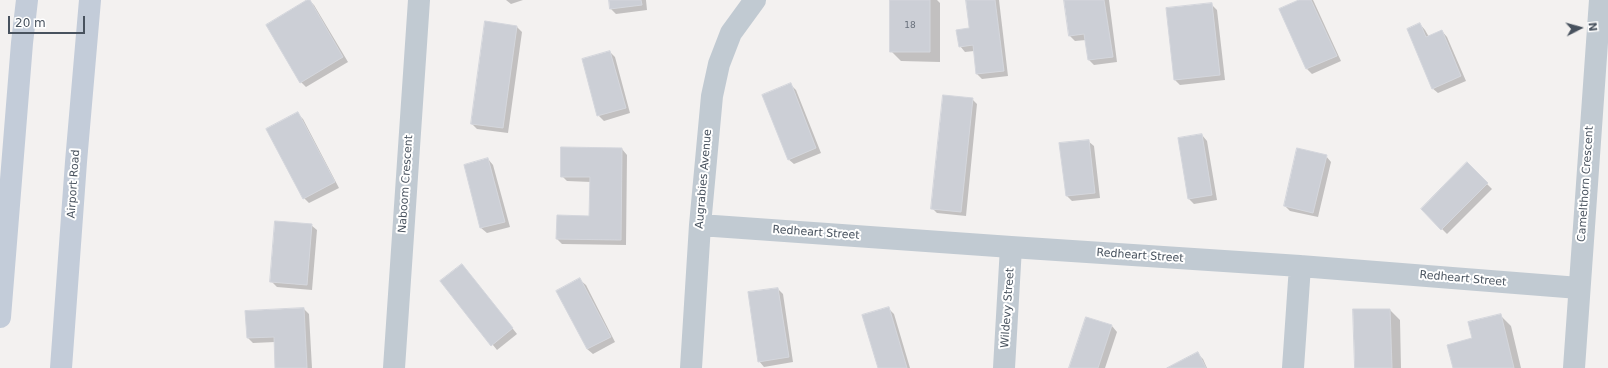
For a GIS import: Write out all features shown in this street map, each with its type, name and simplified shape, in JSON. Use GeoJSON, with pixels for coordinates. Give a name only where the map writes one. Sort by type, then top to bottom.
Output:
{"type":"FeatureCollection","features":[{"type":"Feature","properties":{"kind":"main road"},"geometry":{"type":"LineString","coordinates":[[0,317],[27,0]]}},
{"type":"Feature","properties":{"kind":"main road","name":"Airport Road"},"geometry":{"type":"LineString","coordinates":[[62,368],[76,154],[90,0]]}},
{"type":"Feature","properties":{"kind":"street","name":"Naboom Crescent"},"geometry":{"type":"LineString","coordinates":[[394,368],[419,0]]}},
{"type":"Feature","properties":{"kind":"street","name":"Augrabies Avenue"},"geometry":{"type":"LineString","coordinates":[[691,368],[700,225],[708,126],[712,96],[719,64],[731,33],[755,0]]}},
{"type":"Feature","properties":{"kind":"street","name":"Camelthorn Crescent"},"geometry":{"type":"LineString","coordinates":[[1574,368],[1600,0]]}},
{"type":"Feature","properties":{"kind":"street","name":"Redheart Street"},"geometry":{"type":"LineString","coordinates":[[700,225],[1300,266],[1579,288]]}},
{"type":"Feature","properties":{"kind":"street","name":"Wildevy Street"},"geometry":{"type":"LineString","coordinates":[[1004,368],[1012,247]]}},
{"type":"Feature","properties":{"kind":"street"},"geometry":{"type":"LineString","coordinates":[[1293,368],[1300,266]]}},
{"type":"Feature","properties":{"kind":"building"},"geometry":{"type":"Polygon","coordinates":[[[307,0],[310,0],[343,57],[300,83],[266,25],[307,0]]]}},
{"type":"Feature","properties":{"kind":"building"},"geometry":{"type":"Polygon","coordinates":[[[609,0],[641,0],[642,5],[610,9],[609,0]]]}},
{"type":"Feature","properties":{"kind":"building"},"geometry":{"type":"Polygon","coordinates":[[[890,0],[930,0],[930,52],[890,52],[890,0]]]}},
{"type":"Feature","properties":{"kind":"building"},"geometry":{"type":"Polygon","coordinates":[[[966,0],[995,0],[1004,71],[976,74],[973,45],[959,47],[956,30],[969,28],[966,0]]]}},
{"type":"Feature","properties":{"kind":"building"},"geometry":{"type":"Polygon","coordinates":[[[1064,0],[1104,0],[1113,57],[1088,60],[1084,34],[1069,36],[1064,0]]]}},
{"type":"Feature","properties":{"kind":"building"},"geometry":{"type":"Polygon","coordinates":[[[1299,0],[1311,0],[1337,56],[1306,69],[1279,9],[1299,0]]]}},
{"type":"Feature","properties":{"kind":"building"},"geometry":{"type":"Polygon","coordinates":[[[1212,3],[1220,75],[1174,80],[1166,8],[1212,3]]]}},
{"type":"Feature","properties":{"kind":"building"},"geometry":{"type":"Polygon","coordinates":[[[485,21],[517,26],[503,128],[471,124],[485,21]]]}},
{"type":"Feature","properties":{"kind":"building"},"geometry":{"type":"Polygon","coordinates":[[[1420,23],[1426,37],[1442,30],[1461,76],[1432,89],[1407,29],[1420,23]]]}},
{"type":"Feature","properties":{"kind":"building"},"geometry":{"type":"Polygon","coordinates":[[[610,51],[626,108],[597,116],[582,59],[610,51]]]}},
{"type":"Feature","properties":{"kind":"building"},"geometry":{"type":"Polygon","coordinates":[[[791,83],[816,148],[788,160],[762,95],[791,83]]]}},
{"type":"Feature","properties":{"kind":"building"},"geometry":{"type":"Polygon","coordinates":[[[943,95],[973,98],[961,212],[931,209],[943,95]]]}},
{"type":"Feature","properties":{"kind":"building"},"geometry":{"type":"Polygon","coordinates":[[[298,112],[335,182],[303,199],[266,129],[298,112]]]}},
{"type":"Feature","properties":{"kind":"building"},"geometry":{"type":"Polygon","coordinates":[[[1202,134],[1212,195],[1188,199],[1178,138],[1202,134]]]}},
{"type":"Feature","properties":{"kind":"building"},"geometry":{"type":"Polygon","coordinates":[[[1089,140],[1095,193],[1066,196],[1059,143],[1089,140]]]}},
{"type":"Feature","properties":{"kind":"building"},"geometry":{"type":"Polygon","coordinates":[[[561,147],[622,148],[621,240],[556,239],[557,215],[589,216],[590,177],[561,177],[561,147]]]}},
{"type":"Feature","properties":{"kind":"building"},"geometry":{"type":"Polygon","coordinates":[[[1297,148],[1327,155],[1313,213],[1284,206],[1297,148]]]}},
{"type":"Feature","properties":{"kind":"building"},"geometry":{"type":"Polygon","coordinates":[[[488,158],[505,222],[480,228],[464,165],[488,158]]]}},
{"type":"Feature","properties":{"kind":"building"},"geometry":{"type":"Polygon","coordinates":[[[1467,162],[1488,183],[1441,230],[1421,209],[1467,162]]]}},
{"type":"Feature","properties":{"kind":"building"},"geometry":{"type":"Polygon","coordinates":[[[275,221],[312,224],[307,285],[270,282],[275,221]]]}},
{"type":"Feature","properties":{"kind":"building"},"geometry":{"type":"Polygon","coordinates":[[[462,264],[513,328],[491,346],[440,281],[462,264]]]}},
{"type":"Feature","properties":{"kind":"building"},"geometry":{"type":"Polygon","coordinates":[[[580,278],[611,337],[587,349],[556,291],[580,278]]]}},
{"type":"Feature","properties":{"kind":"building"},"geometry":{"type":"Polygon","coordinates":[[[778,288],[789,357],[758,362],[748,292],[778,288]]]}},
{"type":"Feature","properties":{"kind":"building"},"geometry":{"type":"Polygon","coordinates":[[[889,307],[907,368],[878,368],[862,315],[889,307]]]}},
{"type":"Feature","properties":{"kind":"building"},"geometry":{"type":"Polygon","coordinates":[[[304,308],[307,368],[275,368],[274,337],[247,338],[245,311],[304,308]]]}},
{"type":"Feature","properties":{"kind":"building"},"geometry":{"type":"Polygon","coordinates":[[[1353,309],[1390,309],[1392,368],[1355,368],[1353,309]]]}},
{"type":"Feature","properties":{"kind":"building"},"geometry":{"type":"Polygon","coordinates":[[[1501,314],[1514,368],[1453,368],[1447,345],[1472,338],[1468,322],[1501,314]]]}},
{"type":"Feature","properties":{"kind":"building"},"geometry":{"type":"Polygon","coordinates":[[[1086,317],[1112,325],[1098,368],[1069,368],[1086,317]]]}},
{"type":"Feature","properties":{"kind":"building"},"geometry":{"type":"Polygon","coordinates":[[[1198,352],[1206,368],[1167,368],[1198,352]]]}}]}
